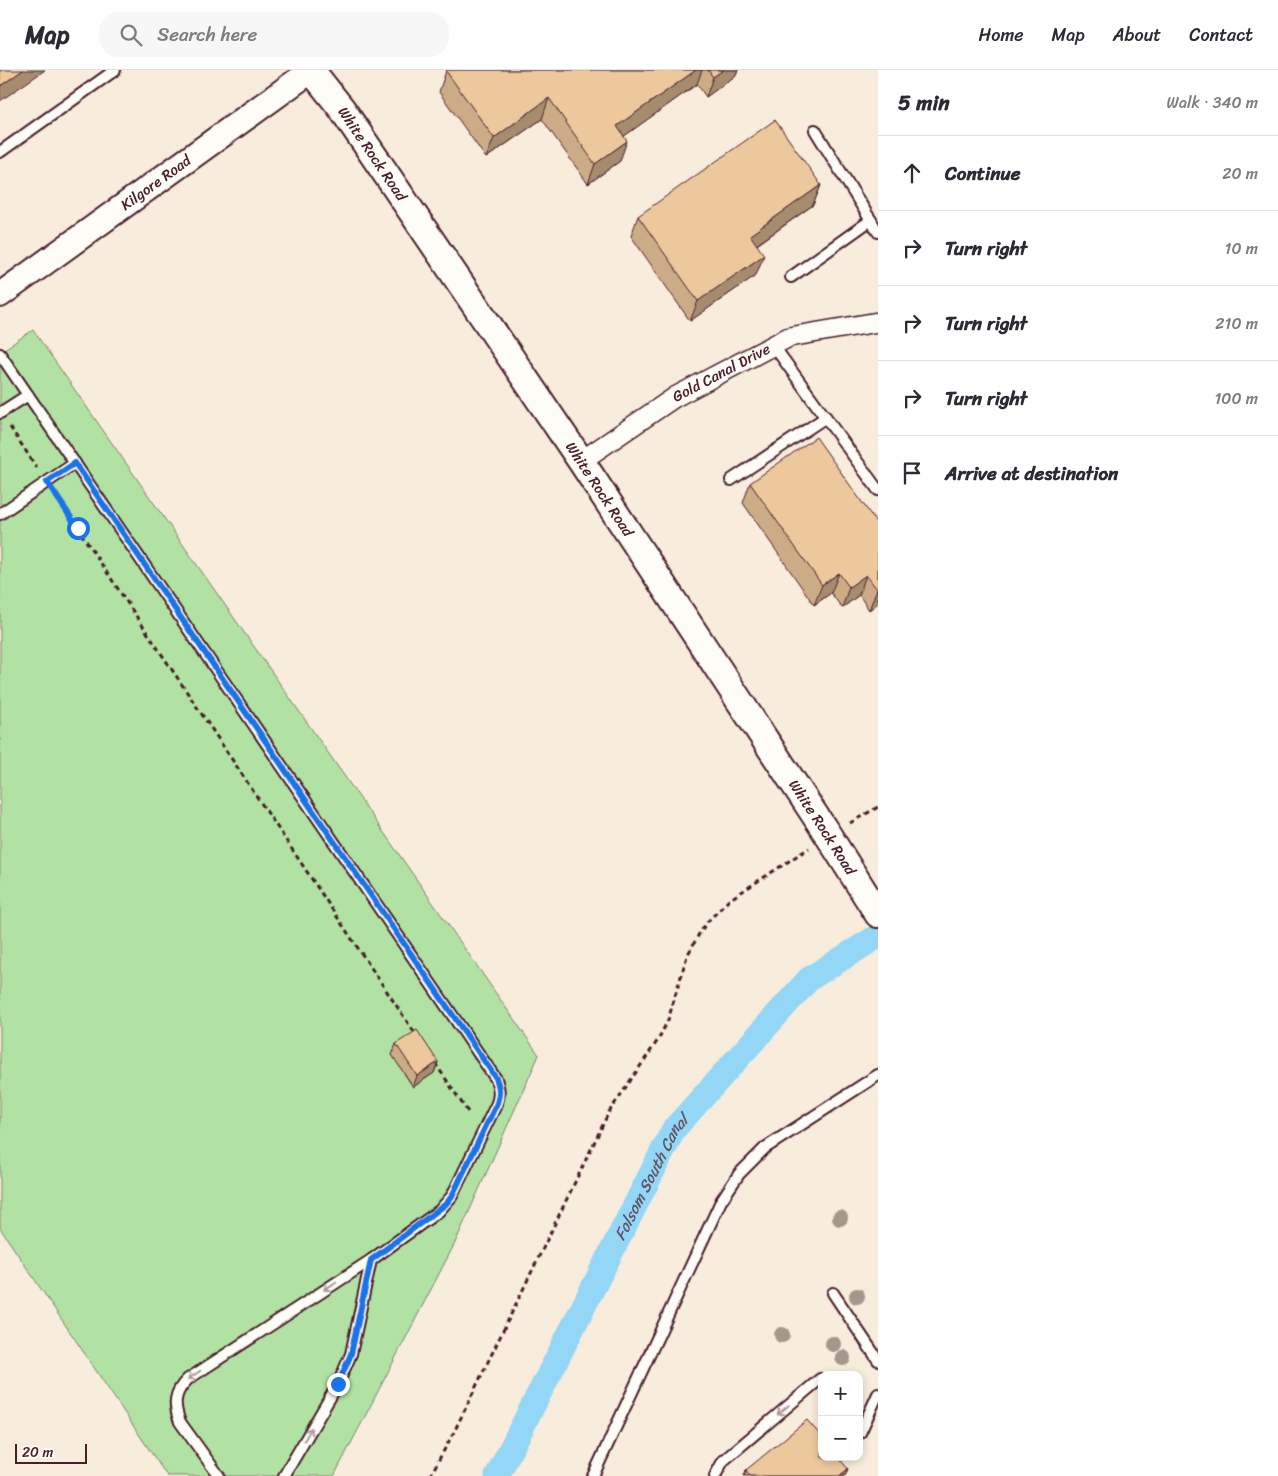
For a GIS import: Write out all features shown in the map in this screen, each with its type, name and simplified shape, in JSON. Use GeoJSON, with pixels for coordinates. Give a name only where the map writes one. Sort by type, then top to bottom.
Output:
{"type":"FeatureCollection","features":[{"type":"Feature","properties":{"kind":"main road","name":"White Rock Road"},"geometry":{"type":"LineString","coordinates":[[311,70],[342,109],[581,461],[828,835],[878,914]]}},
{"type":"Feature","properties":{"kind":"street","name":"Kilgore Road"},"geometry":{"type":"LineString","coordinates":[[0,295],[311,70]]}},
{"type":"Feature","properties":{"kind":"street","name":"Gold Canal Drive"},"geometry":{"type":"LineString","coordinates":[[581,461],[675,397],[774,344],[789,337],[878,322]]}},
{"type":"Feature","properties":{"kind":"lane"},"geometry":{"type":"LineString","coordinates":[[0,152],[115,70]]}},
{"type":"Feature","properties":{"kind":"lane"},"geometry":{"type":"LineString","coordinates":[[815,130],[878,232]]}},
{"type":"Feature","properties":{"kind":"lane"},"geometry":{"type":"LineString","coordinates":[[791,277],[871,220]]}},
{"type":"Feature","properties":{"kind":"lane"},"geometry":{"type":"LineString","coordinates":[[774,344],[878,490]]}},
{"type":"Feature","properties":{"kind":"lane"},"geometry":{"type":"LineString","coordinates":[[0,354],[490,1070],[499,1086],[500,1095],[497,1103],[452,1196],[446,1204],[371,1260],[188,1379],[182,1385],[174,1402],[180,1422],[219,1476]]}},
{"type":"Feature","properties":{"kind":"lane"},"geometry":{"type":"LineString","coordinates":[[0,413],[28,394]]}},
{"type":"Feature","properties":{"kind":"lane"},"geometry":{"type":"LineString","coordinates":[[731,480],[826,417]]}},
{"type":"Feature","properties":{"kind":"lane"},"geometry":{"type":"LineString","coordinates":[[0,514],[75,463]]}},
{"type":"Feature","properties":{"kind":"lane"},"geometry":{"type":"LineString","coordinates":[[593,1476],[721,1201],[739,1174],[766,1148],[878,1075]]}},
{"type":"Feature","properties":{"kind":"lane"},"geometry":{"type":"LineString","coordinates":[[284,1476],[338,1384],[351,1354],[371,1260]]}},
{"type":"Feature","properties":{"kind":"lane"},"geometry":{"type":"LineString","coordinates":[[833,1293],[878,1360]]}},
{"type":"Feature","properties":{"kind":"lane"},"geometry":{"type":"LineString","coordinates":[[715,1476],[723,1461],[818,1381]]}},
{"type":"Feature","properties":{"kind":"lane"},"geometry":{"type":"LineString","coordinates":[[863,1427],[878,1394]]}},
{"type":"Feature","properties":{"kind":"path"},"geometry":{"type":"LineString","coordinates":[[0,413],[420,1041]]}},
{"type":"Feature","properties":{"kind":"path"},"geometry":{"type":"LineString","coordinates":[[430,1476],[454,1432],[609,1112],[658,1040],[668,1020],[688,956],[707,922],[729,900],[828,835],[878,807]]}},
{"type":"Feature","properties":{"kind":"path"},"geometry":{"type":"LineString","coordinates":[[431,1057],[470,1115]]}},
{"type":"Feature","properties":{"kind":"green space"},"geometry":{"type":"Polygon","coordinates":[[[33,330],[539,1055],[455,1243],[334,1476],[167,1476],[0,1228],[0,352],[33,330]]]}},
{"type":"Feature","properties":{"kind":"building"},"geometry":{"type":"Polygon","coordinates":[[[0,70],[23,70],[0,86],[0,70]]]}},
{"type":"Feature","properties":{"kind":"building"},"geometry":{"type":"Polygon","coordinates":[[[696,70],[617,126],[627,141],[595,164],[549,98],[494,138],[446,71],[696,70]]]}},
{"type":"Feature","properties":{"kind":"building"},"geometry":{"type":"Polygon","coordinates":[[[708,70],[723,70],[713,77],[708,70]]]}},
{"type":"Feature","properties":{"kind":"building"},"geometry":{"type":"Polygon","coordinates":[[[775,120],[821,185],[750,235],[764,255],[698,301],[638,216],[775,120]]]}},
{"type":"Feature","properties":{"kind":"building"},"geometry":{"type":"Polygon","coordinates":[[[816,437],[878,525],[877,589],[866,575],[849,587],[839,573],[822,585],[750,483],[816,437]]]}},
{"type":"Feature","properties":{"kind":"building"},"geometry":{"type":"Polygon","coordinates":[[[417,1030],[438,1062],[417,1076],[396,1044],[417,1030]]]}},
{"type":"Feature","properties":{"kind":"building"},"geometry":{"type":"Polygon","coordinates":[[[807,1420],[818,1432],[818,1461],[841,1461],[848,1469],[839,1476],[750,1476],[746,1470],[807,1420]]]}},
{"type":"Feature","properties":{"kind":"waterway","name":"Folsom South Canal"},"geometry":{"type":"LineString","coordinates":[[497,1476],[674,1129],[809,979],[878,936]]}},
{"type":"Feature","properties":{"kind":"route"},"geometry":{"type":"LineString","coordinates":[[78,528],[47,482],[75,463],[496,1078],[499,1086],[500,1095],[497,1103],[452,1196],[439,1211],[371,1260],[351,1354],[338,1384]]}}]}
